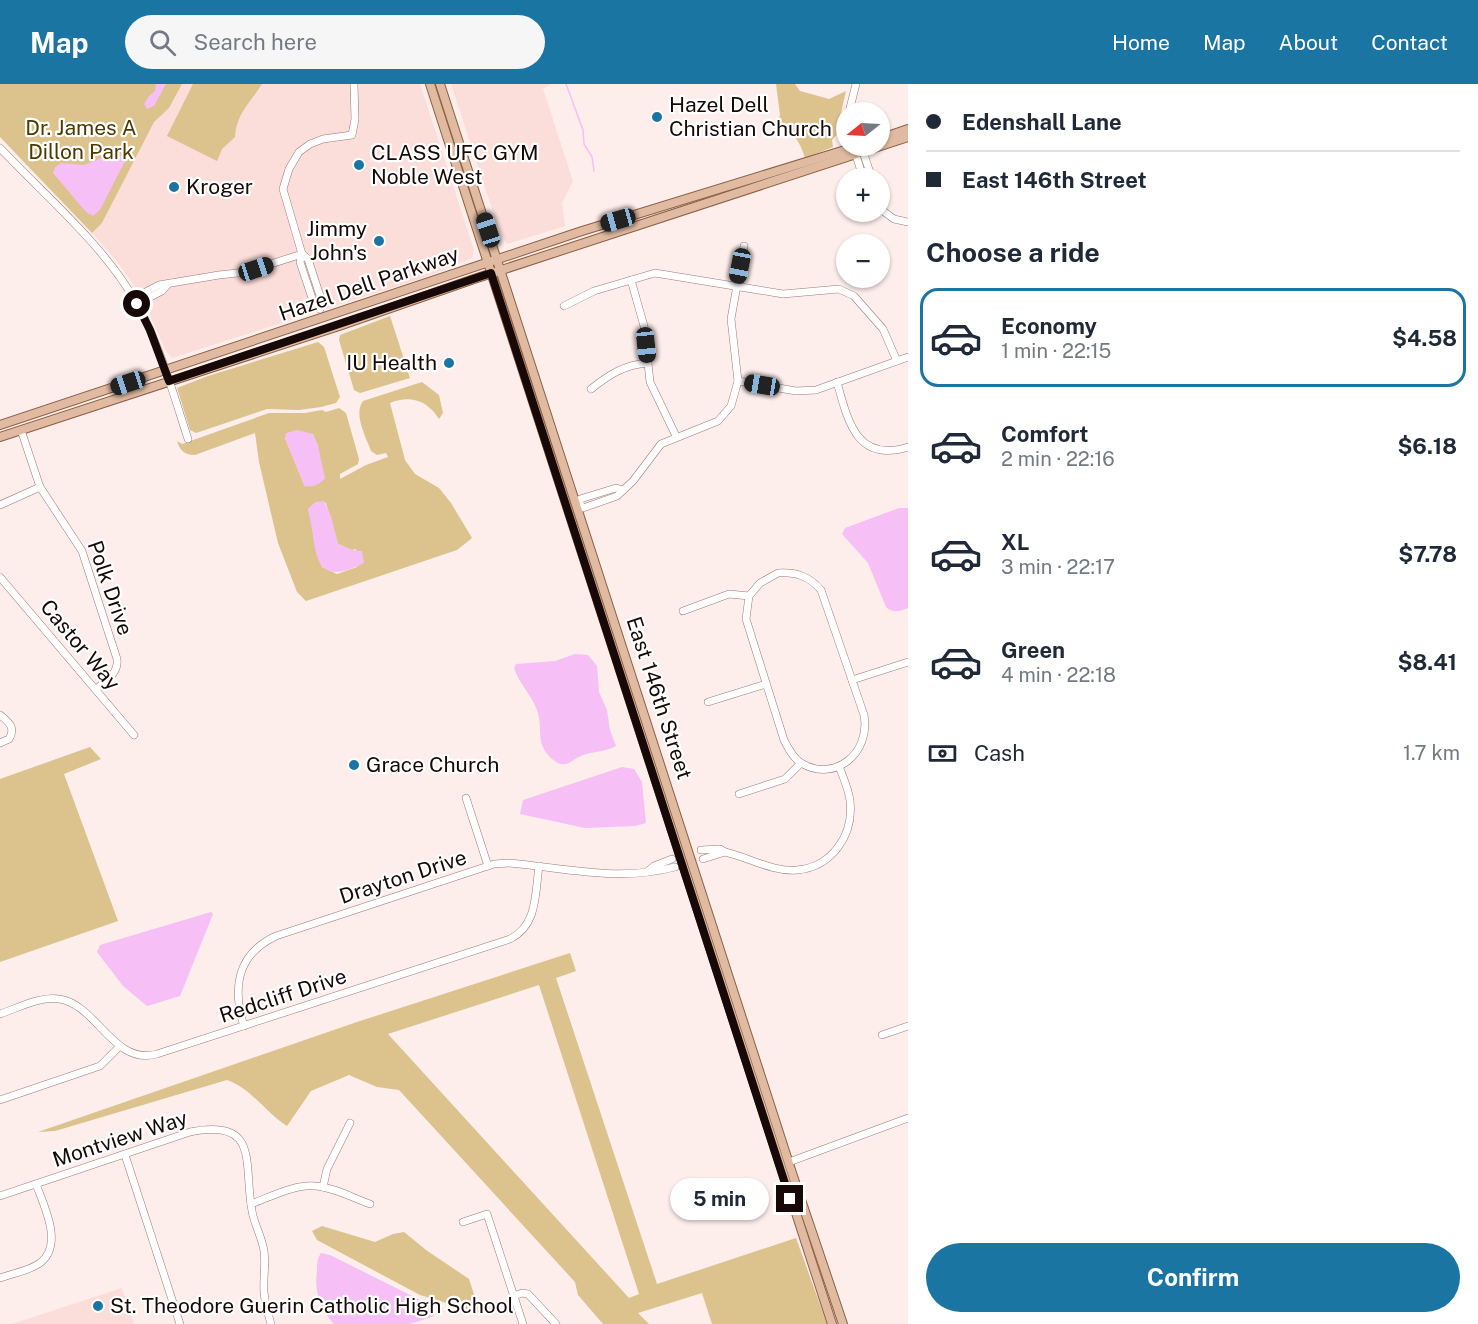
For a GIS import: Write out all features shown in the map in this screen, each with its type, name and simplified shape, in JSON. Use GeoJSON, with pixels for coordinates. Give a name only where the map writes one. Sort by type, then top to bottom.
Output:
{"type":"FeatureCollection","features":[{"type":"Feature","properties":{"kind":"main road","name":"East 146th Street"},"geometry":{"type":"LineString","coordinates":[[430,84],[487,262],[575,506],[843,1324]]}},
{"type":"Feature","properties":{"kind":"main road","name":"East 146th Street"},"geometry":{"type":"LineString","coordinates":[[440,84],[498,259],[832,1324]]}},
{"type":"Feature","properties":{"kind":"main road"},"geometry":{"type":"LineString","coordinates":[[890,135],[908,129]]}},
{"type":"Feature","properties":{"kind":"main road","name":"Hazel Dell Parkway"},"geometry":{"type":"LineString","coordinates":[[890,141],[908,137]]}},
{"type":"Feature","properties":{"kind":"main road","name":"Hazel Dell Parkway"},"geometry":{"type":"LineString","coordinates":[[0,425],[582,231],[836,155]]}},
{"type":"Feature","properties":{"kind":"main road","name":"Hazel Dell Parkway"},"geometry":{"type":"LineString","coordinates":[[0,436],[836,156]]}},
{"type":"Feature","properties":{"kind":"street"},"geometry":{"type":"LineString","coordinates":[[302,254],[300,262],[314,304],[320,309],[322,302],[308,260],[302,254],[286,206],[283,189],[285,178],[299,152],[323,139],[352,135],[355,119],[355,84]]}},
{"type":"Feature","properties":{"kind":"street"},"geometry":{"type":"LineString","coordinates":[[851,102],[855,84]]}},
{"type":"Feature","properties":{"kind":"street"},"geometry":{"type":"LineString","coordinates":[[0,148],[111,264],[135,301],[150,330],[188,439]]}},
{"type":"Feature","properties":{"kind":"street"},"geometry":{"type":"LineString","coordinates":[[890,216],[908,222]]}},
{"type":"Feature","properties":{"kind":"street"},"geometry":{"type":"LineString","coordinates":[[575,506],[580,499],[616,488],[623,490],[633,482],[661,444],[676,436],[712,424],[723,417],[731,406],[738,381],[731,319],[744,246]]}},
{"type":"Feature","properties":{"kind":"street"},"geometry":{"type":"LineString","coordinates":[[135,301],[159,285],[219,274],[246,272],[302,254]]}},
{"type":"Feature","properties":{"kind":"street"},"geometry":{"type":"LineString","coordinates":[[564,306],[594,291],[658,273],[783,294],[839,289],[847,291],[860,301],[883,329],[897,361]]}},
{"type":"Feature","properties":{"kind":"street"},"geometry":{"type":"LineString","coordinates":[[631,280],[644,326],[654,392],[676,436]]}},
{"type":"Feature","properties":{"kind":"street"},"geometry":{"type":"LineString","coordinates":[[738,381],[804,391],[816,390],[908,357]]}},
{"type":"Feature","properties":{"kind":"street"},"geometry":{"type":"LineString","coordinates":[[591,389],[618,370],[648,363]]}},
{"type":"Feature","properties":{"kind":"street"},"geometry":{"type":"LineString","coordinates":[[837,382],[852,428],[864,444],[870,448],[887,452],[908,447]]}},
{"type":"Feature","properties":{"kind":"street","name":"Polk Drive"},"geometry":{"type":"LineString","coordinates":[[21,430],[40,487],[82,550],[117,659],[118,664],[115,671],[96,689]]}},
{"type":"Feature","properties":{"kind":"street"},"geometry":{"type":"LineString","coordinates":[[0,505],[40,487]]}},
{"type":"Feature","properties":{"kind":"street"},"geometry":{"type":"LineString","coordinates":[[786,573],[801,575],[821,590],[864,715],[865,734],[862,745],[855,754],[839,766],[818,768],[801,763],[791,753],[784,740],[746,619],[749,596],[760,583],[775,574],[786,573]]}},
{"type":"Feature","properties":{"kind":"street","name":"Castor Way"},"geometry":{"type":"LineString","coordinates":[[0,576],[134,735]]}},
{"type":"Feature","properties":{"kind":"street"},"geometry":{"type":"LineString","coordinates":[[683,611],[729,594],[749,596]]}},
{"type":"Feature","properties":{"kind":"street"},"geometry":{"type":"LineString","coordinates":[[852,680],[908,662]]}},
{"type":"Feature","properties":{"kind":"street"},"geometry":{"type":"LineString","coordinates":[[708,702],[766,684]]}},
{"type":"Feature","properties":{"kind":"street"},"geometry":{"type":"LineString","coordinates":[[0,715],[10,724],[12,730],[9,739],[0,743]]}},
{"type":"Feature","properties":{"kind":"street"},"geometry":{"type":"LineString","coordinates":[[739,794],[785,779],[801,763]]}},
{"type":"Feature","properties":{"kind":"street"},"geometry":{"type":"LineString","coordinates":[[700,850],[720,849],[776,868],[797,870],[827,859],[839,848],[845,838],[849,822],[850,799],[839,766]]}},
{"type":"Feature","properties":{"kind":"street"},"geometry":{"type":"LineString","coordinates":[[466,798],[488,866]]}},
{"type":"Feature","properties":{"kind":"street"},"geometry":{"type":"LineString","coordinates":[[703,859],[725,852]]}},
{"type":"Feature","properties":{"kind":"street","name":"Drayton Drive"},"geometry":{"type":"LineString","coordinates":[[244,1026],[237,1000],[240,976],[250,956],[269,939],[488,866],[509,863],[618,875],[656,872],[674,863]]}},
{"type":"Feature","properties":{"kind":"street","name":"Redcliff Drive"},"geometry":{"type":"LineString","coordinates":[[0,1014],[44,1000],[64,1000],[82,1011],[120,1046],[133,1054],[152,1056],[515,936],[524,929],[532,916],[539,866]]}},
{"type":"Feature","properties":{"kind":"street"},"geometry":{"type":"LineString","coordinates":[[882,1035],[908,1026]]}},
{"type":"Feature","properties":{"kind":"street"},"geometry":{"type":"LineString","coordinates":[[0,1100],[100,1066],[120,1046]]}},
{"type":"Feature","properties":{"kind":"street"},"geometry":{"type":"LineString","coordinates":[[789,1162],[908,1118]]}},
{"type":"Feature","properties":{"kind":"street"},"geometry":{"type":"LineString","coordinates":[[323,1187],[327,1169],[350,1124]]}},
{"type":"Feature","properties":{"kind":"street","name":"Montview Way"},"geometry":{"type":"LineString","coordinates":[[0,1196],[190,1132],[211,1128],[224,1130],[238,1139],[247,1154],[251,1204],[264,1248],[264,1292],[271,1324]]}},
{"type":"Feature","properties":{"kind":"street"},"geometry":{"type":"LineString","coordinates":[[125,1155],[180,1324]]}},
{"type":"Feature","properties":{"kind":"street"},"geometry":{"type":"LineString","coordinates":[[0,1278],[31,1268],[40,1263],[48,1254],[52,1237],[36,1184]]}},
{"type":"Feature","properties":{"kind":"street"},"geometry":{"type":"LineString","coordinates":[[251,1204],[307,1186],[323,1187],[370,1204]]}},
{"type":"Feature","properties":{"kind":"street"},"geometry":{"type":"LineString","coordinates":[[463,1222],[487,1214],[523,1324]]}},
{"type":"Feature","properties":{"kind":"street"},"geometry":{"type":"LineString","coordinates":[[514,1296],[522,1293],[528,1294],[556,1324]]}},
{"type":"Feature","properties":{"kind":"shaded area"},"geometry":{"type":"Polygon","coordinates":[[[156,84],[166,84],[154,106],[147,109],[144,104],[155,91],[156,84]]]}},
{"type":"Feature","properties":{"kind":"shaded area"},"geometry":{"type":"Polygon","coordinates":[[[182,84],[420,84],[474,250],[472,258],[426,277],[172,358],[166,351],[133,284],[92,233],[102,223],[154,121],[169,108],[182,84]]]}},
{"type":"Feature","properties":{"kind":"shaded area"},"geometry":{"type":"Polygon","coordinates":[[[451,84],[551,84],[543,89],[573,181],[562,203],[565,226],[507,244],[498,227],[451,84]]]}},
{"type":"Feature","properties":{"kind":"shaded area"},"geometry":{"type":"Polygon","coordinates":[[[112,154],[123,156],[125,161],[100,210],[93,216],[86,212],[53,173],[55,167],[61,163],[84,165],[112,154]]]}},
{"type":"Feature","properties":{"kind":"shaded area"},"geometry":{"type":"Polygon","coordinates":[[[297,430],[313,434],[318,446],[325,478],[315,485],[304,485],[285,438],[286,433],[297,430]]]}},
{"type":"Feature","properties":{"kind":"shaded area"},"geometry":{"type":"Polygon","coordinates":[[[324,501],[331,516],[338,544],[352,550],[362,551],[364,563],[333,572],[325,569],[319,561],[308,509],[316,502],[324,501]]]}},
{"type":"Feature","properties":{"kind":"shaded area"},"geometry":{"type":"Polygon","coordinates":[[[899,508],[908,508],[908,608],[894,611],[886,607],[868,563],[842,534],[845,528],[899,508]]]}},
{"type":"Feature","properties":{"kind":"shaded area"},"geometry":{"type":"Polygon","coordinates":[[[575,654],[588,655],[597,666],[599,692],[607,710],[610,730],[616,746],[585,754],[569,763],[561,764],[552,759],[543,748],[536,707],[514,668],[516,664],[555,661],[575,654]]]}},
{"type":"Feature","properties":{"kind":"shaded area"},"geometry":{"type":"Polygon","coordinates":[[[622,767],[634,769],[642,782],[646,823],[635,826],[585,828],[520,814],[523,800],[622,767]]]}},
{"type":"Feature","properties":{"kind":"shaded area"},"geometry":{"type":"Polygon","coordinates":[[[211,912],[213,914],[180,996],[147,1006],[123,986],[97,952],[100,945],[211,912]]]}},
{"type":"Feature","properties":{"kind":"shaded area"},"geometry":{"type":"Polygon","coordinates":[[[321,1253],[330,1255],[432,1306],[434,1316],[410,1324],[334,1324],[325,1312],[317,1293],[317,1264],[321,1253]]]}},
{"type":"Feature","properties":{"kind":"shaded area","name":"St. Theodore Guerin Catholic High School"},"geometry":{"type":"Polygon","coordinates":[[[122,1288],[134,1324],[12,1324],[122,1288]]]}},
{"type":"Feature","properties":{"kind":"green space","name":"Dr. James A Dillon Park"},"geometry":{"type":"Polygon","coordinates":[[[0,84],[182,84],[169,108],[154,122],[102,223],[92,233],[0,137],[0,84]]]}},
{"type":"Feature","properties":{"kind":"green space"},"geometry":{"type":"Polygon","coordinates":[[[193,84],[262,84],[244,109],[235,137],[222,149],[217,161],[167,136],[193,84]]]}},
{"type":"Feature","properties":{"kind":"green space"},"geometry":{"type":"Polygon","coordinates":[[[776,84],[795,84],[800,91],[829,99],[846,91],[843,102],[836,102],[836,136],[832,140],[833,147],[805,158],[796,138],[778,124],[780,115],[776,84]]]}},
{"type":"Feature","properties":{"kind":"green space"},"geometry":{"type":"Polygon","coordinates":[[[390,316],[410,378],[360,393],[354,390],[339,340],[340,335],[390,316]]]}},
{"type":"Feature","properties":{"kind":"green space"},"geometry":{"type":"Polygon","coordinates":[[[318,342],[324,347],[340,397],[336,403],[299,410],[267,409],[196,433],[190,430],[177,388],[318,342]]]}},
{"type":"Feature","properties":{"kind":"green space"},"geometry":{"type":"Polygon","coordinates":[[[422,382],[439,395],[443,413],[439,419],[429,407],[418,401],[404,399],[390,403],[405,460],[415,474],[439,488],[472,538],[457,550],[306,601],[297,592],[278,543],[259,462],[255,433],[195,455],[183,451],[177,441],[182,444],[269,413],[305,413],[322,410],[326,412],[339,408],[346,413],[359,459],[358,464],[340,474],[340,479],[366,465],[388,457],[386,453],[377,455],[371,451],[360,419],[360,406],[363,401],[422,382]],[[313,434],[285,438],[305,487],[318,446],[313,434]],[[316,502],[308,509],[322,567],[337,574],[357,567],[356,549],[352,550],[338,544],[326,503],[316,502]]]}},
{"type":"Feature","properties":{"kind":"green space"},"geometry":{"type":"Polygon","coordinates":[[[90,747],[101,759],[64,774],[118,921],[0,962],[0,779],[90,747]]]}},
{"type":"Feature","properties":{"kind":"green space"},"geometry":{"type":"Polygon","coordinates":[[[570,953],[576,971],[556,978],[657,1284],[796,1238],[827,1324],[712,1324],[702,1293],[638,1313],[649,1324],[603,1324],[578,1295],[575,1282],[399,1090],[377,1087],[349,1075],[311,1091],[287,1126],[244,1089],[227,1080],[55,1131],[38,1132],[357,1022],[570,953]],[[539,985],[388,1034],[629,1298],[639,1294],[539,985]]]}},
{"type":"Feature","properties":{"kind":"green space"},"geometry":{"type":"Polygon","coordinates":[[[322,1226],[375,1242],[404,1232],[469,1279],[480,1313],[420,1295],[317,1240],[312,1231],[322,1226]]]}},
{"type":"Feature","properties":{"kind":"waterway"},"geometry":{"type":"LineString","coordinates":[[566,84],[583,130],[584,144],[592,157],[594,171]]}},
{"type":"Feature","properties":{"kind":"place","name":"Hazel Dell Christian Church"},"geometry":{"type":"Point","coordinates":[657,117]}},
{"type":"Feature","properties":{"kind":"place","name":"CLASS UFC GYM Noble West"},"geometry":{"type":"Point","coordinates":[359,165]}},
{"type":"Feature","properties":{"kind":"place","name":"Kroger"},"geometry":{"type":"Point","coordinates":[174,187]}},
{"type":"Feature","properties":{"kind":"place","name":"Jimmy John's"},"geometry":{"type":"Point","coordinates":[379,241]}},
{"type":"Feature","properties":{"kind":"place","name":"IU Health"},"geometry":{"type":"Point","coordinates":[449,363]}},
{"type":"Feature","properties":{"kind":"place","name":"Grace Church"},"geometry":{"type":"Point","coordinates":[354,765]}},
{"type":"Feature","properties":{"kind":"place","name":"St. Theodore Guerin Catholic High School"},"geometry":{"type":"Point","coordinates":[98,1306]}},
{"type":"Feature","properties":{"kind":"route"},"geometry":{"type":"LineString","coordinates":[[137,304],[150,330],[169,381],[342,325],[491,273],[790,1199]]}}]}
